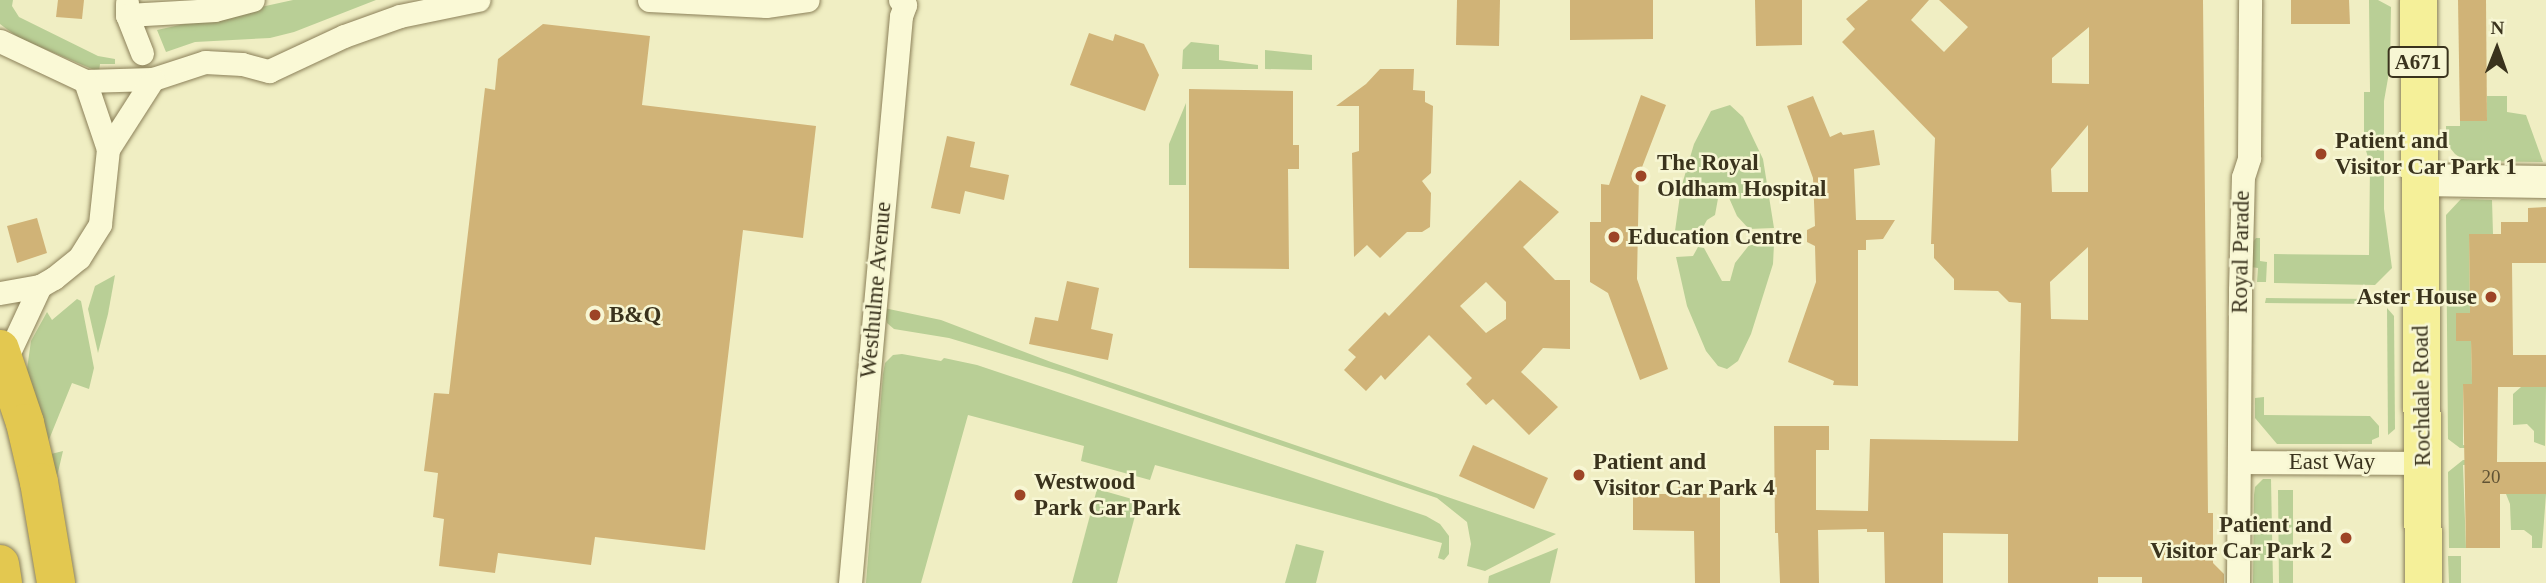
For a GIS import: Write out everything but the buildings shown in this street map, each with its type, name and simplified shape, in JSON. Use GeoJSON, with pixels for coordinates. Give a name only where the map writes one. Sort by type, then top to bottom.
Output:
{"type":"FeatureCollection","features":[{"type":"Feature","properties":{"kind":"highway"},"geometry":{"type":"LineString","coordinates":[[3,355],[39,482],[56,583]]}},
{"type":"Feature","properties":{"kind":"highway"},"geometry":{"type":"LineString","coordinates":[[0,564],[3,583]]}},
{"type":"Feature","properties":{"kind":"main road","name":"Rochdale Road"},"geometry":{"type":"LineString","coordinates":[[2418,0],[2423,583]]}},
{"type":"Feature","properties":{"kind":"street"},"geometry":{"type":"LineString","coordinates":[[142,53],[127,7],[215,10],[253,0]]}},
{"type":"Feature","properties":{"kind":"street"},"geometry":{"type":"LineString","coordinates":[[0,41],[85,81],[153,79],[205,62],[242,64],[269,71],[344,36],[400,16],[478,0]]}},
{"type":"Feature","properties":{"kind":"street"},"geometry":{"type":"LineString","coordinates":[[649,0],[766,6],[808,0]]}},
{"type":"Feature","properties":{"kind":"street","name":"Westhulme Avenue"},"geometry":{"type":"LineString","coordinates":[[849,583],[901,16],[905,5],[900,0]]}},
{"type":"Feature","properties":{"kind":"street","name":"Royal Parade"},"geometry":{"type":"LineString","coordinates":[[2238,583],[2241,462],[2239,304],[2243,177],[2249,158],[2250,0]]}},
{"type":"Feature","properties":{"kind":"street"},"geometry":{"type":"LineString","coordinates":[[108,149],[153,79]]}},
{"type":"Feature","properties":{"kind":"street"},"geometry":{"type":"LineString","coordinates":[[0,293],[40,286],[79,258],[89,244],[102,214],[108,149],[85,81]]}},
{"type":"Feature","properties":{"kind":"street"},"geometry":{"type":"LineString","coordinates":[[2420,180],[2546,182]]}},
{"type":"Feature","properties":{"kind":"street"},"geometry":{"type":"LineString","coordinates":[[3,355],[40,286]]}},
{"type":"Feature","properties":{"kind":"street","name":"East Way"},"geometry":{"type":"LineString","coordinates":[[2241,462],[2423,463]]}},
{"type":"Feature","properties":{"kind":"green space"},"geometry":{"type":"Polygon","coordinates":[[[0,0],[13,0],[12,6],[19,17],[98,56],[115,59],[115,64],[100,64],[99,72],[19,38],[0,24],[0,0]]]}},
{"type":"Feature","properties":{"kind":"green space"},"geometry":{"type":"Polygon","coordinates":[[[293,0],[376,0],[294,32],[270,38],[195,42],[166,52],[157,30],[293,0]]]}},
{"type":"Feature","properties":{"kind":"green space"},"geometry":{"type":"Polygon","coordinates":[[[2369,0],[2378,0],[2391,7],[2390,67],[2384,101],[2384,209],[2392,268],[2375,285],[2274,283],[2274,254],[2369,255],[2370,164],[2364,144],[2364,92],[2370,92],[2369,0]]]}},
{"type":"Feature","properties":{"kind":"green space"},"geometry":{"type":"Polygon","coordinates":[[[1191,42],[1219,45],[1219,60],[1258,65],[1258,69],[1182,69],[1183,50],[1191,42]]]}},
{"type":"Feature","properties":{"kind":"green space"},"geometry":{"type":"Polygon","coordinates":[[[1265,50],[1312,55],[1312,70],[1265,69],[1265,50]]]}},
{"type":"Feature","properties":{"kind":"green space"},"geometry":{"type":"Polygon","coordinates":[[[2487,96],[2507,96],[2507,112],[2526,115],[2543,162],[2465,161],[2455,154],[2446,143],[2446,126],[2460,126],[2460,121],[2487,121],[2487,96]]]}},
{"type":"Feature","properties":{"kind":"green space"},"geometry":{"type":"Polygon","coordinates":[[[1186,103],[1186,185],[1169,185],[1169,144],[1186,103]]]}},
{"type":"Feature","properties":{"kind":"green space"},"geometry":{"type":"Polygon","coordinates":[[[1730,105],[1743,117],[1763,159],[1774,228],[1749,229],[1737,216],[1726,191],[1719,193],[1715,215],[1707,220],[1702,229],[1675,231],[1681,188],[1694,144],[1711,111],[1730,105]]]}},
{"type":"Feature","properties":{"kind":"green space"},"geometry":{"type":"Polygon","coordinates":[[[2461,199],[2492,200],[2493,234],[2469,234],[2470,313],[2456,313],[2456,341],[2471,341],[2472,380],[2497,380],[2498,384],[2463,384],[2463,445],[2497,448],[2460,448],[2448,439],[2446,215],[2461,199]]]}},
{"type":"Feature","properties":{"kind":"green space"},"geometry":{"type":"Polygon","coordinates":[[[2256,238],[2260,238],[2260,261],[2267,262],[2266,282],[2257,282],[2258,268],[2251,267],[2251,244],[2256,238]]]}},
{"type":"Feature","properties":{"kind":"green space"},"geometry":{"type":"Polygon","coordinates":[[[1750,244],[1774,244],[1773,264],[1751,334],[1738,361],[1727,369],[1718,366],[1706,351],[1687,306],[1676,257],[1693,256],[1698,247],[1704,248],[1722,281],[1730,281],[1735,263],[1750,244]]]}},
{"type":"Feature","properties":{"kind":"green space"},"geometry":{"type":"Polygon","coordinates":[[[115,275],[98,353],[88,309],[95,286],[115,275]]]}},
{"type":"Feature","properties":{"kind":"green space"},"geometry":{"type":"Polygon","coordinates":[[[2266,298],[2378,299],[2383,304],[2265,303],[2266,298]]]}},
{"type":"Feature","properties":{"kind":"green space"},"geometry":{"type":"Polygon","coordinates":[[[77,299],[81,301],[94,368],[89,389],[72,383],[48,442],[51,454],[63,451],[55,485],[27,369],[31,341],[47,312],[52,320],[77,299]]]}},
{"type":"Feature","properties":{"kind":"green space"},"geometry":{"type":"Polygon","coordinates":[[[884,308],[941,320],[1051,362],[1556,534],[1485,571],[1467,566],[1471,544],[1467,522],[1437,498],[1069,374],[949,338],[894,329],[887,323],[884,308]]]}},
{"type":"Feature","properties":{"kind":"green space"},"geometry":{"type":"Polygon","coordinates":[[[2387,308],[2394,316],[2395,429],[2388,435],[2387,308]]]}},
{"type":"Feature","properties":{"kind":"green space"},"geometry":{"type":"Polygon","coordinates":[[[902,354],[941,361],[944,358],[977,365],[1426,516],[1440,524],[1449,536],[1449,554],[1444,560],[1438,558],[1442,543],[1155,465],[1150,480],[1081,461],[1084,446],[968,415],[921,583],[866,583],[883,374],[885,363],[893,355],[902,354]]]}},
{"type":"Feature","properties":{"kind":"green space"},"geometry":{"type":"Polygon","coordinates":[[[2521,387],[2546,387],[2545,446],[2534,442],[2534,431],[2527,424],[2513,425],[2513,394],[2521,387]]]}},
{"type":"Feature","properties":{"kind":"green space"},"geometry":{"type":"Polygon","coordinates":[[[2264,397],[2264,415],[2370,416],[2379,426],[2379,437],[2372,440],[2372,444],[2277,444],[2255,418],[2255,398],[2264,397]]]}},
{"type":"Feature","properties":{"kind":"green space"},"geometry":{"type":"Polygon","coordinates":[[[2463,460],[2496,460],[2496,464],[2463,465],[2466,548],[2449,548],[2448,472],[2463,460]]]}},
{"type":"Feature","properties":{"kind":"green space"},"geometry":{"type":"Polygon","coordinates":[[[2263,479],[2271,479],[2273,583],[2253,583],[2254,495],[2255,487],[2263,479]]]}},
{"type":"Feature","properties":{"kind":"green space"},"geometry":{"type":"Polygon","coordinates":[[[1097,489],[1139,501],[1117,583],[1072,583],[1097,489]]]}},
{"type":"Feature","properties":{"kind":"green space"},"geometry":{"type":"Polygon","coordinates":[[[2278,490],[2293,490],[2293,583],[2279,583],[2278,490]]]}},
{"type":"Feature","properties":{"kind":"green space"},"geometry":{"type":"Polygon","coordinates":[[[2506,494],[2546,494],[2542,548],[2532,548],[2532,536],[2524,530],[2511,530],[2510,504],[2506,494]]]}},
{"type":"Feature","properties":{"kind":"green space"},"geometry":{"type":"Polygon","coordinates":[[[1296,544],[1324,551],[1316,583],[1285,583],[1296,544]]]}},
{"type":"Feature","properties":{"kind":"green space"},"geometry":{"type":"Polygon","coordinates":[[[1558,548],[1550,583],[1488,583],[1489,576],[1558,548]]]}},
{"type":"Feature","properties":{"kind":"green space"},"geometry":{"type":"Polygon","coordinates":[[[2448,556],[2461,556],[2461,583],[2449,583],[2448,556]]]}},
{"type":"Feature","properties":{"kind":"place","name":"Patient and Visitor Car Park 1"},"geometry":{"type":"Point","coordinates":[2321,154]}},
{"type":"Feature","properties":{"kind":"place","name":"The Royal Oldham Hospital"},"geometry":{"type":"Point","coordinates":[1641,176]}},
{"type":"Feature","properties":{"kind":"place","name":"Education Centre"},"geometry":{"type":"Point","coordinates":[1614,237]}},
{"type":"Feature","properties":{"kind":"place","name":"Aster House"},"geometry":{"type":"Point","coordinates":[2491,297]}},
{"type":"Feature","properties":{"kind":"place","name":"B&Q"},"geometry":{"type":"Point","coordinates":[595,315]}},
{"type":"Feature","properties":{"kind":"place","name":"Patient and Visitor Car Park 4"},"geometry":{"type":"Point","coordinates":[1579,475]}},
{"type":"Feature","properties":{"kind":"place","name":"Westwood Park Car Park"},"geometry":{"type":"Point","coordinates":[1020,495]}},
{"type":"Feature","properties":{"kind":"place","name":"Patient and Visitor Car Park 2"},"geometry":{"type":"Point","coordinates":[2346,538]}}]}
